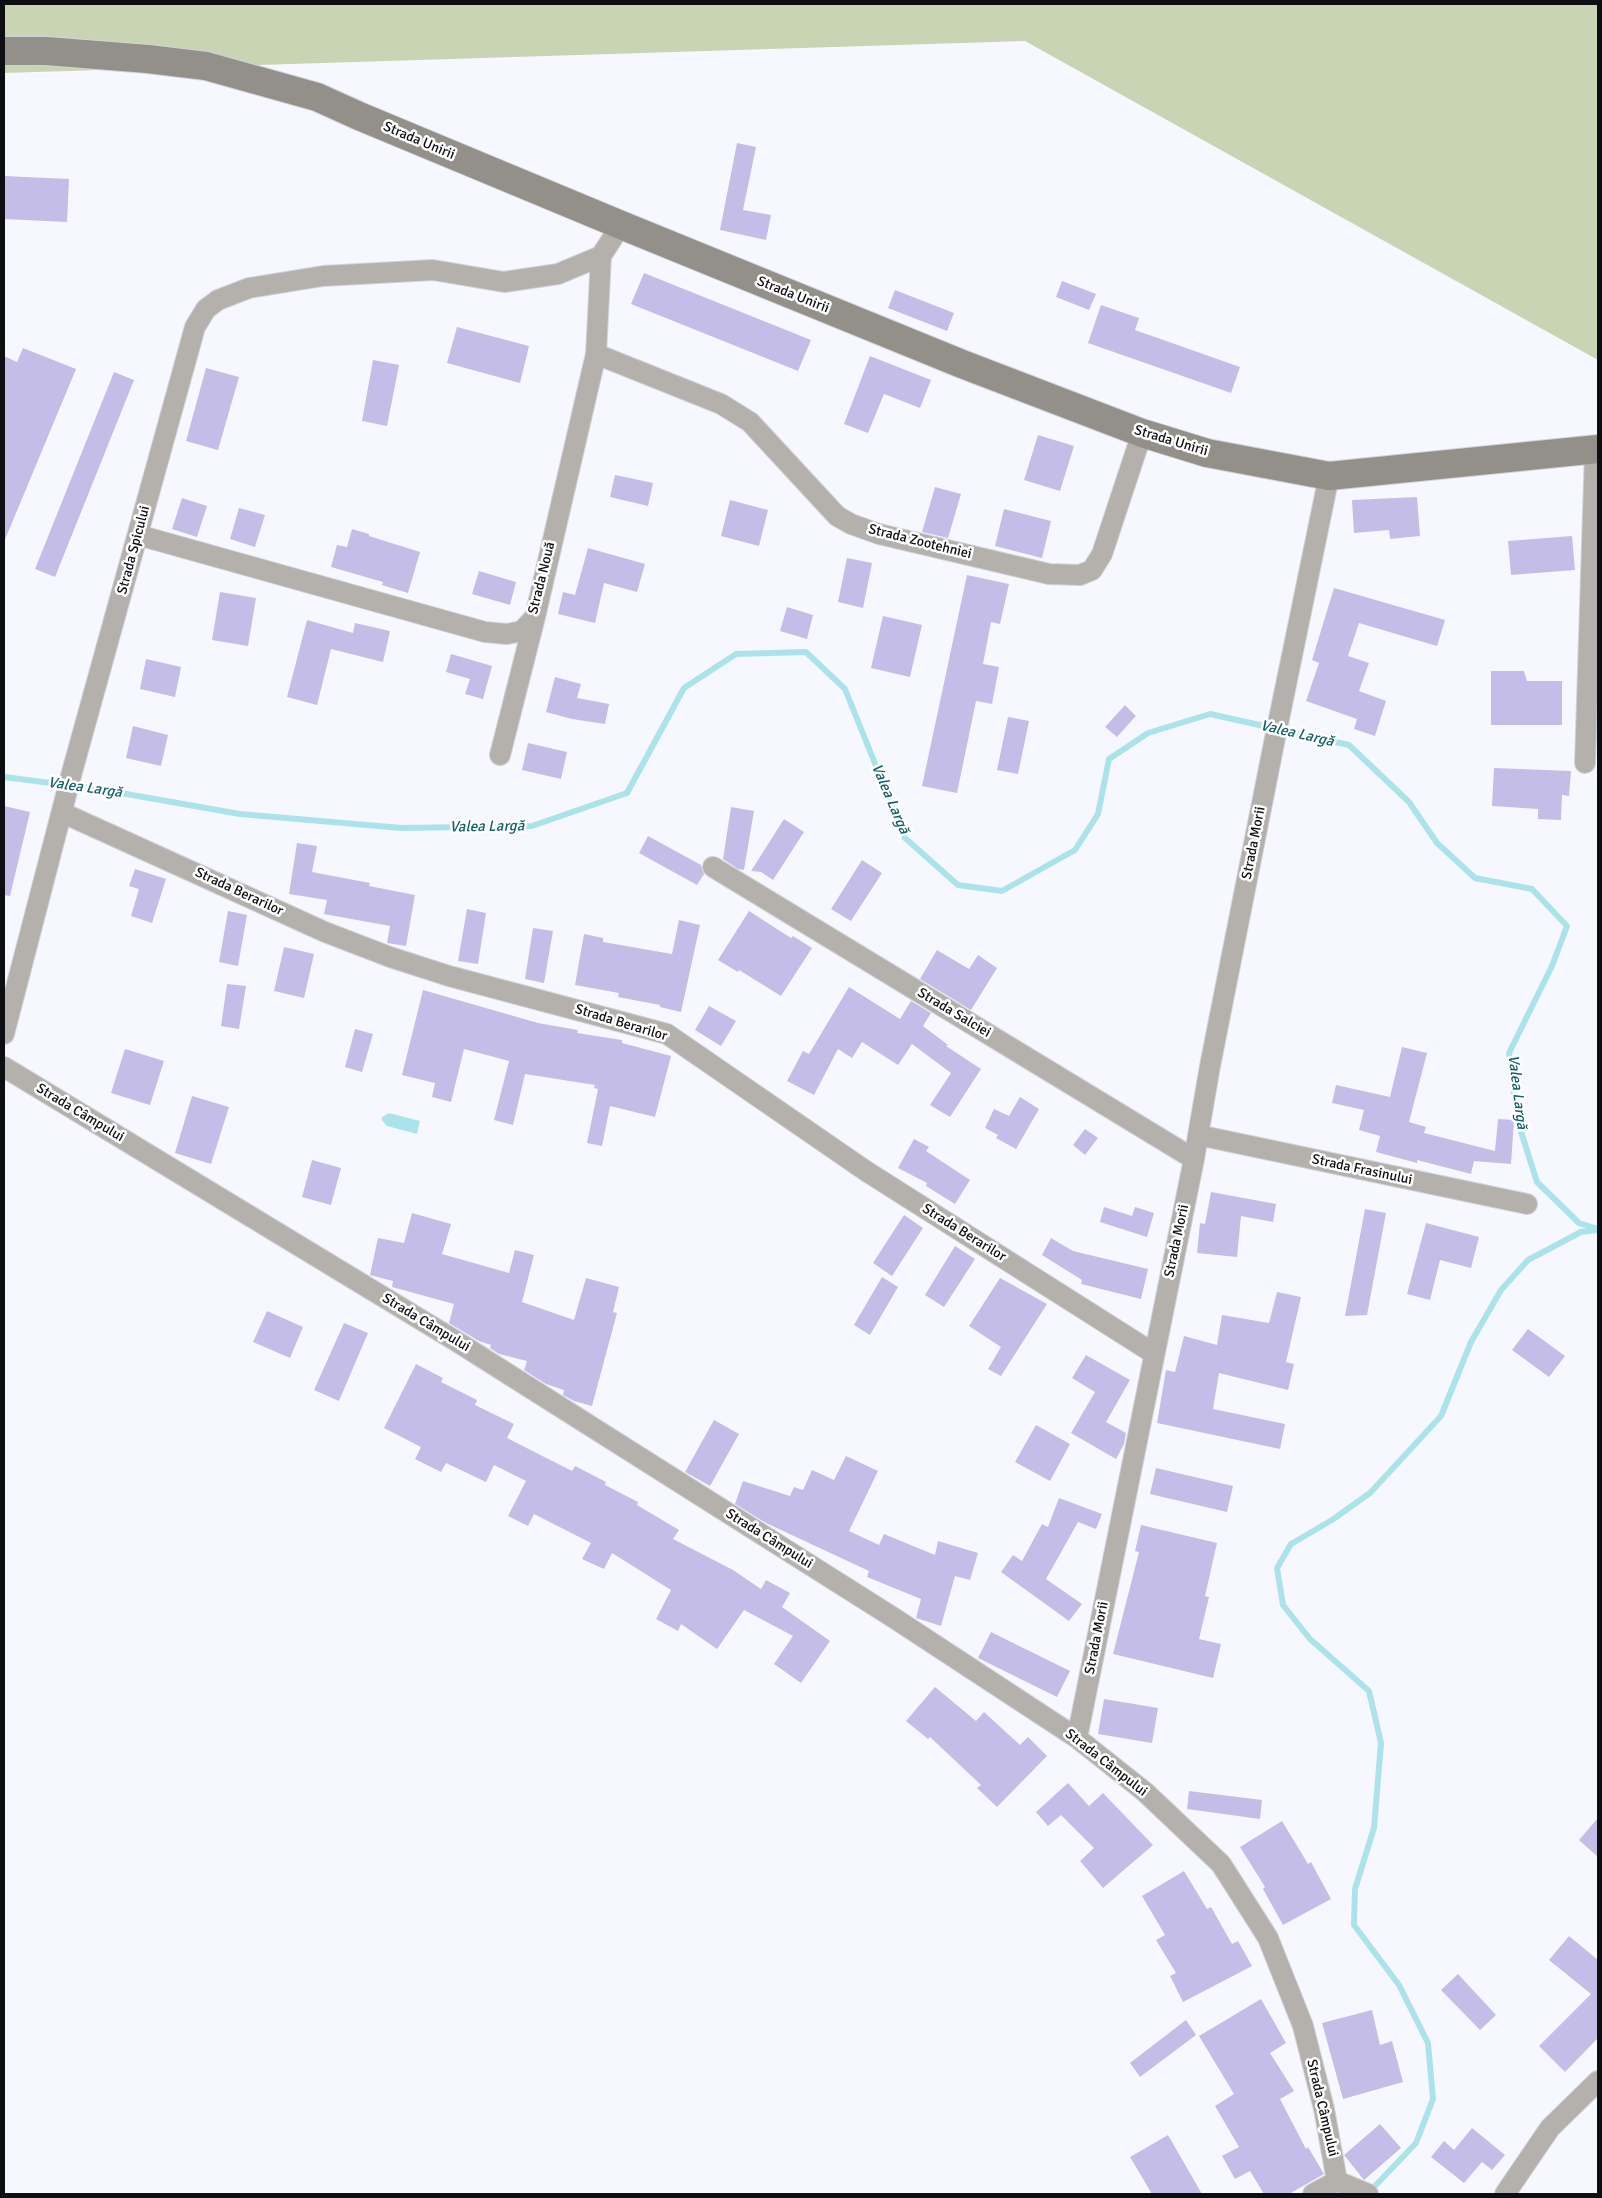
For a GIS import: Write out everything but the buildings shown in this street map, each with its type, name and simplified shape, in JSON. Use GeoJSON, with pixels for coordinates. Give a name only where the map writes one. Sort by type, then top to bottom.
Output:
{"type":"FeatureCollection","features":[{"type":"Feature","properties":{"kind":"main road","name":"Strada Unirii"},"geometry":{"type":"LineString","coordinates":[[4,51],[46,51],[148,58],[206,66],[317,96],[359,116],[621,225],[962,364],[1142,433],[1207,453],[1329,476],[1597,450]]}},
{"type":"Feature","properties":{"kind":"street","name":"Strada Nouă"},"geometry":{"type":"LineString","coordinates":[[138,535],[485,632],[507,634],[522,631],[535,617],[596,354],[601,256],[621,225]]}},
{"type":"Feature","properties":{"kind":"street","name":"Strada Spicului"},"geometry":{"type":"LineString","coordinates":[[64,805],[195,327],[206,309],[218,300],[249,288],[323,276],[433,270],[504,282],[558,274],[601,256]]}},
{"type":"Feature","properties":{"kind":"street","name":"Strada Zootehniei"},"geometry":{"type":"LineString","coordinates":[[596,354],[721,404],[750,422],[837,516],[851,524],[879,534],[1049,574],[1080,575],[1092,570],[1102,554],[1142,433]]}},
{"type":"Feature","properties":{"kind":"street","name":"Strada Unirii"},"geometry":{"type":"LineString","coordinates":[[1585,763],[1597,450]]}},
{"type":"Feature","properties":{"kind":"street","name":"Strada Morii"},"geometry":{"type":"LineString","coordinates":[[1077,1738],[1153,1353],[1194,1159],[1210,1066],[1274,743],[1329,476]]}},
{"type":"Feature","properties":{"kind":"street"},"geometry":{"type":"LineString","coordinates":[[500,755],[535,617]]}},
{"type":"Feature","properties":{"kind":"street"},"geometry":{"type":"LineString","coordinates":[[4,1034],[64,805]]}},
{"type":"Feature","properties":{"kind":"street","name":"Strada Berarilor"},"geometry":{"type":"LineString","coordinates":[[64,805],[325,932],[390,957],[449,976],[667,1034],[866,1171],[1153,1353]]}},
{"type":"Feature","properties":{"kind":"street","name":"Strada Salciei"},"geometry":{"type":"LineString","coordinates":[[713,867],[1194,1159]]}},
{"type":"Feature","properties":{"kind":"street","name":"Strada Câmpului"},"geometry":{"type":"LineString","coordinates":[[4,1067],[456,1341],[894,1618],[1077,1738],[1145,1792],[1221,1864],[1268,1938],[1302,2026],[1324,2109],[1338,2181]]}},
{"type":"Feature","properties":{"kind":"street","name":"Strada Frasinului"},"geometry":{"type":"LineString","coordinates":[[1198,1136],[1527,1204]]}},
{"type":"Feature","properties":{"kind":"street"},"geometry":{"type":"LineString","coordinates":[[1505,2194],[1550,2128],[1598,2081]]}},
{"type":"Feature","properties":{"kind":"street"},"geometry":{"type":"LineString","coordinates":[[1313,2194],[1338,2181],[1363,2192]]}},
{"type":"Feature","properties":{"kind":"green space"},"geometry":{"type":"Polygon","coordinates":[[[4,4],[1598,4],[1598,360],[1025,41],[4,73],[4,4]]]}},
{"type":"Feature","properties":{"kind":"water"},"geometry":{"type":"Polygon","coordinates":[[[389,1113],[420,1121],[417,1134],[387,1126],[382,1117],[389,1113]]]}},
{"type":"Feature","properties":{"kind":"waterway","name":"Valea Largă"},"geometry":{"type":"LineString","coordinates":[[4,777],[98,789],[240,814],[401,828],[532,826],[627,793],[684,688],[736,654],[806,652],[845,689],[905,838],[958,885],[1002,891],[1075,850],[1098,814],[1109,759],[1148,733],[1210,714],[1349,745],[1409,802],[1437,843],[1475,878],[1532,889],[1567,926],[1552,966],[1509,1053],[1517,1119],[1537,1182],[1579,1223],[1598,1229]]}},
{"type":"Feature","properties":{"kind":"waterway"},"geometry":{"type":"LineString","coordinates":[[1371,2193],[1375,2186],[1416,2143],[1433,2099],[1428,2043],[1399,1985],[1354,1925],[1355,1889],[1374,1828],[1381,1743],[1369,1691],[1310,1639],[1283,1605],[1277,1568],[1291,1544],[1332,1520],[1370,1493],[1441,1416],[1471,1342],[1501,1290],[1528,1260],[1581,1232],[1597,1230]]}}]}
